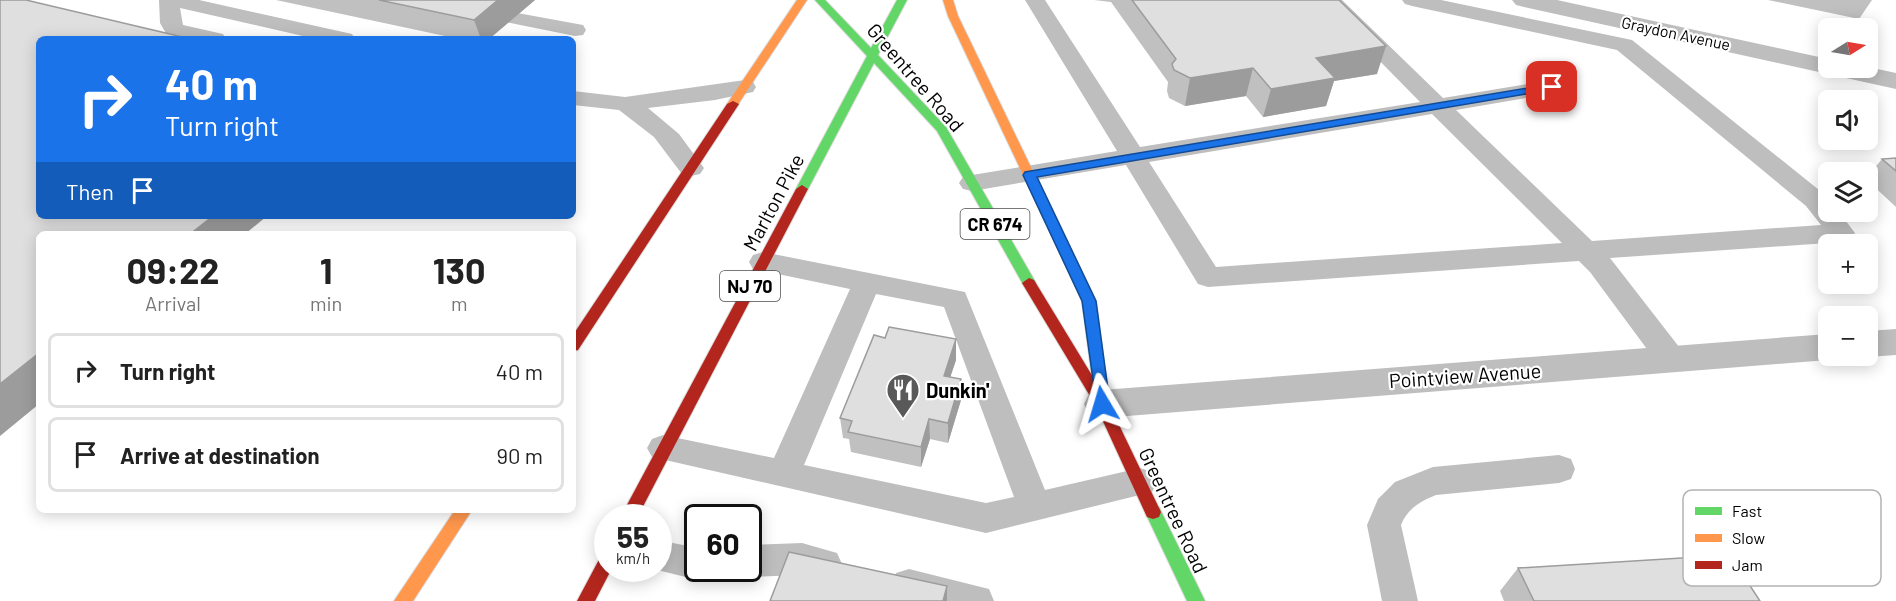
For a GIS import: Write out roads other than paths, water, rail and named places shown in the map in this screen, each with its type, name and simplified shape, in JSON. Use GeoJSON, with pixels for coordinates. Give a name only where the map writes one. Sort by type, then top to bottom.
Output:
{"type":"FeatureCollection","features":[{"type":"Feature","properties":{"kind":"main road"},"geometry":{"type":"LineString","coordinates":[[576,340],[802,0]]}},
{"type":"Feature","properties":{"kind":"main road","name":"Greentree Road"},"geometry":{"type":"LineString","coordinates":[[820,0],[942,129],[1035,294],[1102,404],[1196,601]]}},
{"type":"Feature","properties":{"kind":"main road","name":"Marlton Pike"},"geometry":{"type":"LineString","coordinates":[[635,504],[902,0]]}},
{"type":"Feature","properties":{"kind":"main road","name":"Greentree Road"},"geometry":{"type":"LineString","coordinates":[[948,0],[953,16],[1089,301],[1102,404]]}},
{"type":"Feature","properties":{"kind":"main road"},"geometry":{"type":"LineString","coordinates":[[403,601],[462,513]]}},
{"type":"Feature","properties":{"kind":"main road"},"geometry":{"type":"LineString","coordinates":[[586,601],[596,582]]}},
{"type":"Feature","properties":{"kind":"street","name":"Graydon Avenue"},"geometry":{"type":"LineString","coordinates":[[1524,0],[1818,65]]}},
{"type":"Feature","properties":{"kind":"street"},"geometry":{"type":"LineString","coordinates":[[1878,77],[1896,81]]}},
{"type":"Feature","properties":{"kind":"street"},"geometry":{"type":"LineString","coordinates":[[1878,343],[1896,342]]}},
{"type":"Feature","properties":{"kind":"street","name":"Pointview Avenue"},"geometry":{"type":"LineString","coordinates":[[1102,404],[1818,348]]}},
{"type":"Feature","properties":{"kind":"lane"},"geometry":{"type":"LineString","coordinates":[[202,36],[175,30],[171,23],[170,0],[331,36]]}},
{"type":"Feature","properties":{"kind":"lane"},"geometry":{"type":"LineString","coordinates":[[1035,0],[1208,277],[1842,232],[1815,200],[1624,45],[1412,0]]}},
{"type":"Feature","properties":{"kind":"lane"},"geometry":{"type":"LineString","coordinates":[[1330,0],[1600,265],[1672,360]]}},
{"type":"Feature","properties":{"kind":"lane"},"geometry":{"type":"LineString","coordinates":[[512,18],[575,30]]}},
{"type":"Feature","properties":{"kind":"lane"},"geometry":{"type":"LineString","coordinates":[[576,98],[625,104],[745,87]]}},
{"type":"Feature","properties":{"kind":"lane"},"geometry":{"type":"LineString","coordinates":[[972,183],[1552,87]]}},
{"type":"Feature","properties":{"kind":"lane"},"geometry":{"type":"LineString","coordinates":[[625,104],[664,130],[691,168]]}},
{"type":"Feature","properties":{"kind":"lane"},"geometry":{"type":"LineString","coordinates":[[763,262],[955,299],[1035,507]]}},
{"type":"Feature","properties":{"kind":"lane"},"geometry":{"type":"LineString","coordinates":[[784,474],[867,282]]}},
{"type":"Feature","properties":{"kind":"lane"},"geometry":{"type":"LineString","coordinates":[[663,448],[986,518],[1140,482]]}},
{"type":"Feature","properties":{"kind":"lane"},"geometry":{"type":"LineString","coordinates":[[1400,601],[1384,525],[1390,509],[1407,492],[1433,481],[1559,469]]}},
{"type":"Feature","properties":{"kind":"lane"},"geometry":{"type":"LineString","coordinates":[[762,560],[802,559],[976,601]]}},
{"type":"Feature","properties":{"kind":"place","name":"Dunkin'"},"geometry":{"type":"Point","coordinates":[903,419]}}]}
